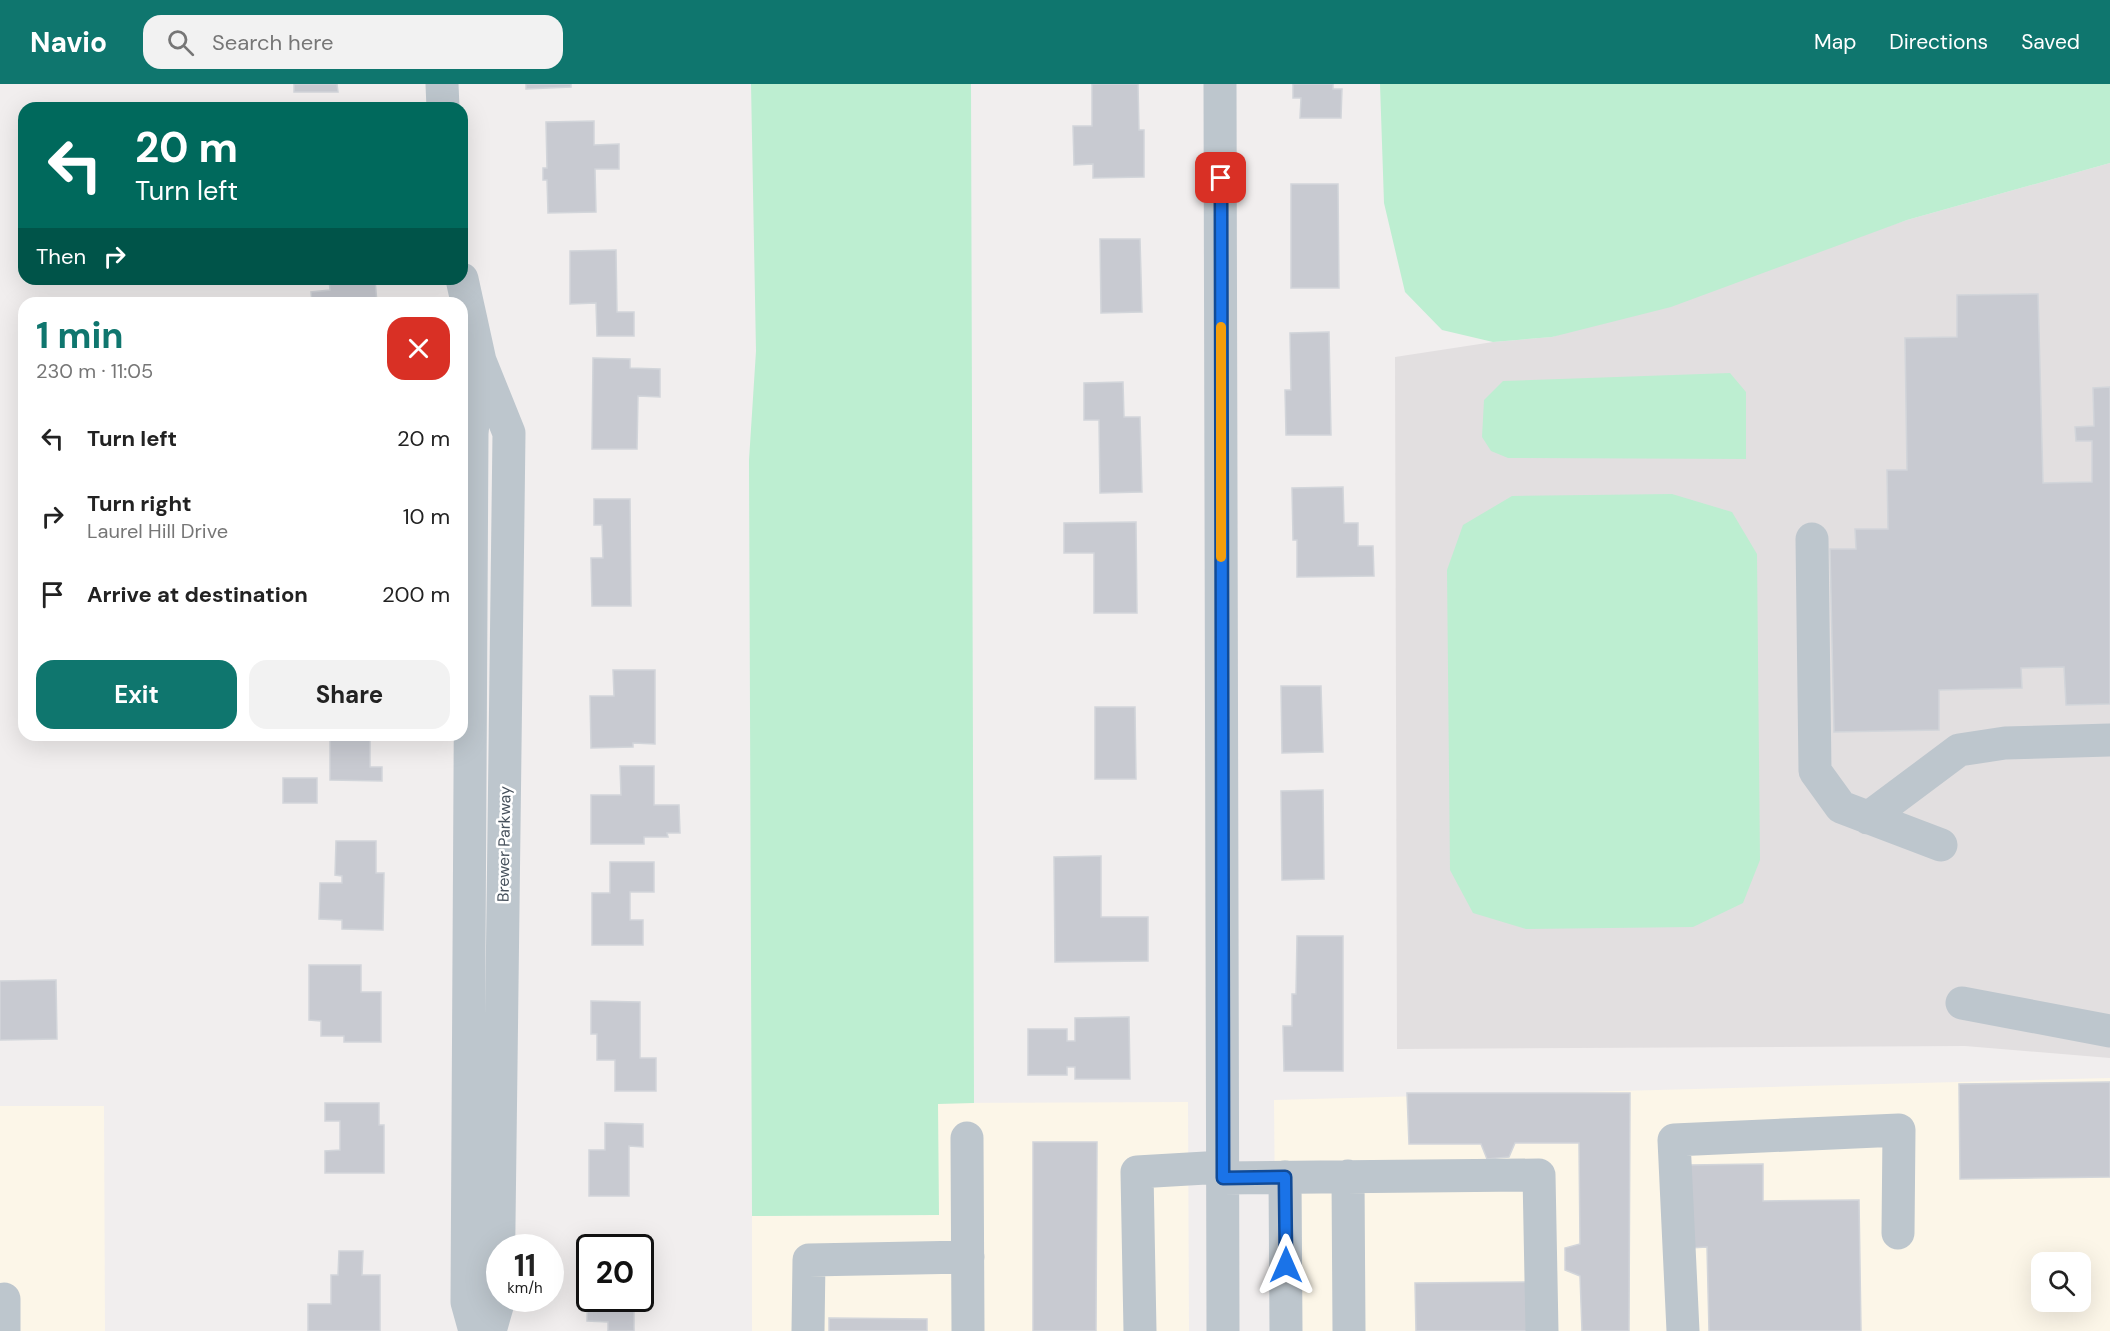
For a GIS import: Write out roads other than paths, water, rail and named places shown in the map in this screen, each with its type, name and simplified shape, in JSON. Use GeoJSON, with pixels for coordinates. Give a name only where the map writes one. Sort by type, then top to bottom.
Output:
{"type":"FeatureCollection","features":[{"type":"Feature","properties":{"kind":"street"},"geometry":{"type":"LineString","coordinates":[[442,84],[444,102]]}},
{"type":"Feature","properties":{"kind":"street"},"geometry":{"type":"LineString","coordinates":[[1220,84],[1223,1331]]}},
{"type":"Feature","properties":{"kind":"street","name":"Brewer Parkway"},"geometry":{"type":"LineString","coordinates":[[468,306],[480,361],[508,433],[498,1303],[490,1331]]}},
{"type":"Feature","properties":{"kind":"street","name":"Brewer Parkway"},"geometry":{"type":"LineString","coordinates":[[475,1331],[467,1302],[472,433],[480,361]]}},
{"type":"Feature","properties":{"kind":"street"},"geometry":{"type":"LineString","coordinates":[[1812,539],[1815,771],[1841,807],[1941,844]]}},
{"type":"Feature","properties":{"kind":"street"},"geometry":{"type":"LineString","coordinates":[[1869,819],[1959,750],[2005,743],[2110,740]]}},
{"type":"Feature","properties":{"kind":"street"},"geometry":{"type":"LineString","coordinates":[[1962,1003],[2110,1031]]}},
{"type":"Feature","properties":{"kind":"street"},"geometry":{"type":"LineString","coordinates":[[1683,1331],[1674,1140],[1899,1130],[1898,1233]]}},
{"type":"Feature","properties":{"kind":"street"},"geometry":{"type":"LineString","coordinates":[[968,1138],[968,1331]]}},
{"type":"Feature","properties":{"kind":"street"},"geometry":{"type":"LineString","coordinates":[[1140,1331],[1137,1172],[1223,1172],[1285,1177],[1539,1175],[1542,1331]]}},
{"type":"Feature","properties":{"kind":"street"},"geometry":{"type":"LineString","coordinates":[[1348,1176],[1349,1331]]}},
{"type":"Feature","properties":{"kind":"street"},"geometry":{"type":"LineString","coordinates":[[1285,1177],[1286,1331]]}},
{"type":"Feature","properties":{"kind":"street"},"geometry":{"type":"LineString","coordinates":[[808,1331],[809,1260],[968,1257]]}}]}
